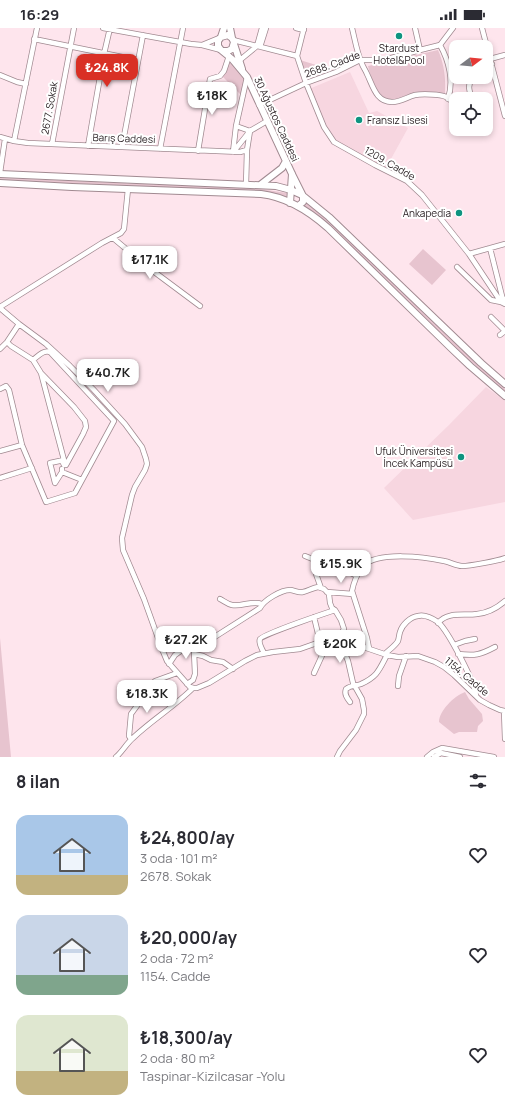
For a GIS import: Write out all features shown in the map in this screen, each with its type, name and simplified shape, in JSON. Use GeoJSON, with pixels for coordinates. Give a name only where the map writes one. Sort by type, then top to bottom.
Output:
{"type":"FeatureCollection","features":[{"type":"Feature","properties":{"kind":"main road"},"geometry":{"type":"LineString","coordinates":[[224,28],[218,43],[219,48],[229,56],[245,75]]}},
{"type":"Feature","properties":{"kind":"main road"},"geometry":{"type":"LineString","coordinates":[[230,28],[245,75]]}},
{"type":"Feature","properties":{"kind":"main road"},"geometry":{"type":"LineString","coordinates":[[220,38],[228,35],[233,41]]}},
{"type":"Feature","properties":{"kind":"main road"},"geometry":{"type":"LineString","coordinates":[[222,51],[230,50],[233,41]]}},
{"type":"Feature","properties":{"kind":"main road","name":"30 Ağustos Caddesi"},"geometry":{"type":"LineString","coordinates":[[245,75],[303,196]]}},
{"type":"Feature","properties":{"kind":"main road"},"geometry":{"type":"LineString","coordinates":[[260,185],[282,168],[286,161]]}},
{"type":"Feature","properties":{"kind":"main road"},"geometry":{"type":"LineString","coordinates":[[0,173],[260,185],[276,186],[291,190],[303,196],[329,217],[481,363],[505,384]]}},
{"type":"Feature","properties":{"kind":"main road","name":"30 Ağustos Caddesi"},"geometry":{"type":"LineString","coordinates":[[290,203],[292,174]]}},
{"type":"Feature","properties":{"kind":"main road"},"geometry":{"type":"LineString","coordinates":[[0,183],[261,194],[272,196],[298,206],[310,213],[328,228],[456,353],[505,396]]}},
{"type":"Feature","properties":{"kind":"main road"},"geometry":{"type":"LineString","coordinates":[[298,206],[302,202],[303,196]]}},
{"type":"Feature","properties":{"kind":"street"},"geometry":{"type":"LineString","coordinates":[[14,142],[37,28]]}},
{"type":"Feature","properties":{"kind":"street","name":"2677. Sokak"},"geometry":{"type":"LineString","coordinates":[[52,144],[74,28]]}},
{"type":"Feature","properties":{"kind":"street"},"geometry":{"type":"LineString","coordinates":[[102,28],[202,45],[222,51]]}},
{"type":"Feature","properties":{"kind":"street"},"geometry":{"type":"LineString","coordinates":[[160,149],[183,28]]}},
{"type":"Feature","properties":{"kind":"street"},"geometry":{"type":"LineString","coordinates":[[257,47],[262,28]]}},
{"type":"Feature","properties":{"kind":"street"},"geometry":{"type":"LineString","coordinates":[[240,60],[257,47],[266,28]]}},
{"type":"Feature","properties":{"kind":"street"},"geometry":{"type":"LineString","coordinates":[[233,41],[297,56],[304,29],[296,28]]}},
{"type":"Feature","properties":{"kind":"street"},"geometry":{"type":"LineString","coordinates":[[352,28],[360,60],[373,88],[378,96],[391,102],[399,102],[416,94],[441,95],[446,96],[448,99],[450,93],[450,73],[447,61],[440,45],[453,28]]}},
{"type":"Feature","properties":{"kind":"street"},"geometry":{"type":"LineString","coordinates":[[415,28],[420,50]]}},
{"type":"Feature","properties":{"kind":"street"},"geometry":{"type":"LineString","coordinates":[[482,28],[485,40]]}},
{"type":"Feature","properties":{"kind":"street"},"geometry":{"type":"LineString","coordinates":[[88,146],[104,54],[110,29]]}},
{"type":"Feature","properties":{"kind":"street"},"geometry":{"type":"LineString","coordinates":[[122,147],[137,60],[143,35]]}},
{"type":"Feature","properties":{"kind":"street"},"geometry":{"type":"LineString","coordinates":[[202,45],[220,38]]}},
{"type":"Feature","properties":{"kind":"street"},"geometry":{"type":"LineString","coordinates":[[34,39],[137,60]]}},
{"type":"Feature","properties":{"kind":"street","name":"2688. Cadde"},"geometry":{"type":"LineString","coordinates":[[259,105],[360,60],[384,60],[440,45]]}},
{"type":"Feature","properties":{"kind":"street"},"geometry":{"type":"LineString","coordinates":[[493,58],[505,55]]}},
{"type":"Feature","properties":{"kind":"street"},"geometry":{"type":"LineString","coordinates":[[198,150],[210,79],[220,76],[224,71],[229,56]]}},
{"type":"Feature","properties":{"kind":"street","name":"1209. Cadde"},"geometry":{"type":"LineString","coordinates":[[297,56],[324,127],[334,142],[407,182],[422,195],[504,302]]}},
{"type":"Feature","properties":{"kind":"street"},"geometry":{"type":"LineString","coordinates":[[493,68],[505,116]]}},
{"type":"Feature","properties":{"kind":"street"},"geometry":{"type":"LineString","coordinates":[[0,75],[26,84]]}},
{"type":"Feature","properties":{"kind":"street"},"geometry":{"type":"LineString","coordinates":[[233,152],[245,75]]}},
{"type":"Feature","properties":{"kind":"street"},"geometry":{"type":"LineString","coordinates":[[499,93],[505,91]]}},
{"type":"Feature","properties":{"kind":"street"},"geometry":{"type":"LineString","coordinates":[[233,152],[250,130],[267,121]]}},
{"type":"Feature","properties":{"kind":"street"},"geometry":{"type":"LineString","coordinates":[[236,126],[250,130]]}},
{"type":"Feature","properties":{"kind":"street"},"geometry":{"type":"LineString","coordinates":[[246,185],[247,150],[250,130]]}},
{"type":"Feature","properties":{"kind":"street"},"geometry":{"type":"LineString","coordinates":[[0,173],[2,138]]}},
{"type":"Feature","properties":{"kind":"street","name":"Barış Caddesi"},"geometry":{"type":"LineString","coordinates":[[2,138],[14,142],[88,146],[233,152],[247,150]]}},
{"type":"Feature","properties":{"kind":"street"},"geometry":{"type":"LineString","coordinates":[[128,189],[124,229],[121,233],[0,307],[19,324],[46,344],[88,384],[125,424],[142,447],[146,464],[132,495],[122,538],[123,550],[144,599],[162,650],[169,664],[190,687],[193,688]]}},
{"type":"Feature","properties":{"kind":"street"},"geometry":{"type":"LineString","coordinates":[[113,238],[149,268],[200,306]]}},
{"type":"Feature","properties":{"kind":"street"},"geometry":{"type":"LineString","coordinates":[[468,254],[505,244]]}},
{"type":"Feature","properties":{"kind":"street"},"geometry":{"type":"LineString","coordinates":[[457,267],[491,300],[504,302],[490,248]]}},
{"type":"Feature","properties":{"kind":"street"},"geometry":{"type":"LineString","coordinates":[[491,317],[505,331],[500,335]]}},
{"type":"Feature","properties":{"kind":"street"},"geometry":{"type":"LineString","coordinates":[[0,349],[7,342],[19,324]]}},
{"type":"Feature","properties":{"kind":"street"},"geometry":{"type":"LineString","coordinates":[[7,342],[33,360],[41,373],[74,407],[86,423],[83,434],[66,465],[64,462],[50,463],[55,483],[62,472],[64,462],[41,373]]}},
{"type":"Feature","properties":{"kind":"street"},"geometry":{"type":"LineString","coordinates":[[0,389],[6,386],[9,390],[22,444],[46,502],[75,494],[114,421],[50,352],[43,352],[33,360]]}},
{"type":"Feature","properties":{"kind":"street"},"geometry":{"type":"LineString","coordinates":[[0,451],[22,444]]}},
{"type":"Feature","properties":{"kind":"street"},"geometry":{"type":"LineString","coordinates":[[0,478],[32,468]]}},
{"type":"Feature","properties":{"kind":"street"},"geometry":{"type":"LineString","coordinates":[[62,472],[82,480]]}},
{"type":"Feature","properties":{"kind":"street"},"geometry":{"type":"LineString","coordinates":[[305,556],[339,567],[357,576]]}},
{"type":"Feature","properties":{"kind":"street"},"geometry":{"type":"LineString","coordinates":[[369,648],[357,604],[352,594],[357,576],[364,565],[375,559],[391,557],[418,557],[444,561],[462,566],[505,558]]}},
{"type":"Feature","properties":{"kind":"street"},"geometry":{"type":"LineString","coordinates":[[316,574],[321,588]]}},
{"type":"Feature","properties":{"kind":"street"},"geometry":{"type":"LineString","coordinates":[[169,664],[175,655],[182,650],[213,638],[260,608],[262,604],[279,593],[288,590],[304,592],[315,587],[321,588],[330,596],[332,608],[341,620],[344,629],[339,638],[348,661],[354,686],[364,706],[364,714],[356,730],[337,757]]}},
{"type":"Feature","properties":{"kind":"street"},"geometry":{"type":"LineString","coordinates":[[327,592],[352,594]]}},
{"type":"Feature","properties":{"kind":"street"},"geometry":{"type":"LineString","coordinates":[[220,599],[230,605],[243,605],[259,602],[262,604]]}},
{"type":"Feature","properties":{"kind":"street"},"geometry":{"type":"LineString","coordinates":[[438,623],[444,618],[456,614],[476,614],[491,611],[505,601]]}},
{"type":"Feature","properties":{"kind":"street"},"geometry":{"type":"LineString","coordinates":[[264,653],[259,642],[262,636],[269,635],[291,625],[335,610]]}},
{"type":"Feature","properties":{"kind":"street"},"geometry":{"type":"LineString","coordinates":[[350,702],[345,691],[347,688],[362,683],[377,674],[386,655],[397,642],[403,626],[412,618],[418,616],[427,616],[432,618],[444,630],[454,645],[475,689],[476,696]]}},
{"type":"Feature","properties":{"kind":"street"},"geometry":{"type":"LineString","coordinates":[[314,617],[320,642]]}},
{"type":"Feature","properties":{"kind":"street","name":"1154. Cadde"},"geometry":{"type":"LineString","coordinates":[[116,757],[123,751],[131,739],[193,688],[203,686],[245,661],[264,653],[300,649],[334,637],[386,655],[398,657],[418,656],[426,658],[444,667],[476,696],[489,705],[505,711]]}},
{"type":"Feature","properties":{"kind":"street"},"geometry":{"type":"LineString","coordinates":[[314,672],[330,638]]}},
{"type":"Feature","properties":{"kind":"street"},"geometry":{"type":"LineString","coordinates":[[454,645],[475,639]]}},
{"type":"Feature","properties":{"kind":"street"},"geometry":{"type":"LineString","coordinates":[[188,684],[193,680],[195,674],[194,654],[196,644]]}},
{"type":"Feature","properties":{"kind":"street"},"geometry":{"type":"LineString","coordinates":[[458,654],[470,656],[477,655],[495,647]]}},
{"type":"Feature","properties":{"kind":"street"},"geometry":{"type":"LineString","coordinates":[[194,654],[211,660],[223,662],[233,669]]}},
{"type":"Feature","properties":{"kind":"street"},"geometry":{"type":"LineString","coordinates":[[398,686],[399,676],[406,656]]}},
{"type":"Feature","properties":{"kind":"street"},"geometry":{"type":"LineString","coordinates":[[131,739],[129,736],[131,714],[155,681],[177,673]]}},
{"type":"Feature","properties":{"kind":"street"},"geometry":{"type":"LineString","coordinates":[[505,711],[505,739]]}},
{"type":"Feature","properties":{"kind":"street"},"geometry":{"type":"LineString","coordinates":[[427,757],[433,752],[442,748],[494,757]]}},
{"type":"Feature","properties":{"kind":"street"},"geometry":{"type":"LineString","coordinates":[[434,757],[441,753],[460,757]]}},
{"type":"Feature","properties":{"kind":"shaded area"},"geometry":{"type":"Polygon","coordinates":[[[438,50],[444,71],[445,93],[417,92],[396,100],[390,100],[380,94],[371,77],[368,66],[438,50]]]}},
{"type":"Feature","properties":{"kind":"shaded area"},"geometry":{"type":"Polygon","coordinates":[[[230,58],[245,80],[241,95],[223,77],[230,58]]]}},
{"type":"Feature","properties":{"kind":"shaded area"},"geometry":{"type":"Polygon","coordinates":[[[300,60],[329,69],[305,80],[300,60]]]}},
{"type":"Feature","properties":{"kind":"shaded area","name":"Fransız Lisesi"},"geometry":{"type":"Polygon","coordinates":[[[350,72],[369,113],[377,111],[408,128],[386,168],[341,144],[333,138],[309,89],[350,72]]]}},
{"type":"Feature","properties":{"kind":"shaded area"},"geometry":{"type":"Polygon","coordinates":[[[0,178],[260,189],[287,193],[286,198],[263,191],[12,181],[0,180],[0,178]]]}},
{"type":"Feature","properties":{"kind":"shaded area"},"geometry":{"type":"Polygon","coordinates":[[[306,202],[327,219],[447,336],[505,389],[505,392],[444,337],[324,220],[304,206],[306,202]]]}},
{"type":"Feature","properties":{"kind":"shaded area"},"geometry":{"type":"Polygon","coordinates":[[[423,249],[446,270],[432,285],[409,264],[423,249]]]}},
{"type":"Feature","properties":{"kind":"shaded area","name":"Ufuk Üniversitesi İncek Kampüsü"},"geometry":{"type":"Polygon","coordinates":[[[486,387],[505,401],[505,502],[413,520],[384,488],[486,387]]]}},
{"type":"Feature","properties":{"kind":"shaded area"},"geometry":{"type":"Polygon","coordinates":[[[0,638],[11,757],[0,757],[0,638]]]}},
{"type":"Feature","properties":{"kind":"shaded area"},"geometry":{"type":"Polygon","coordinates":[[[465,692],[482,714],[483,721],[478,726],[477,732],[459,732],[454,734],[439,722],[440,718],[448,704],[465,692]]]}},
{"type":"Feature","properties":{"kind":"place","name":"Stardust Hotel&Pool"},"geometry":{"type":"Point","coordinates":[399,36]}},
{"type":"Feature","properties":{"kind":"place","name":"Fransız Lisesi"},"geometry":{"type":"Point","coordinates":[359,120]}},
{"type":"Feature","properties":{"kind":"place","name":"Ankapedia"},"geometry":{"type":"Point","coordinates":[459,213]}},
{"type":"Feature","properties":{"kind":"place","name":"Ufuk Üniversitesi İncek Kampüsü"},"geometry":{"type":"Point","coordinates":[461,457]}}]}
